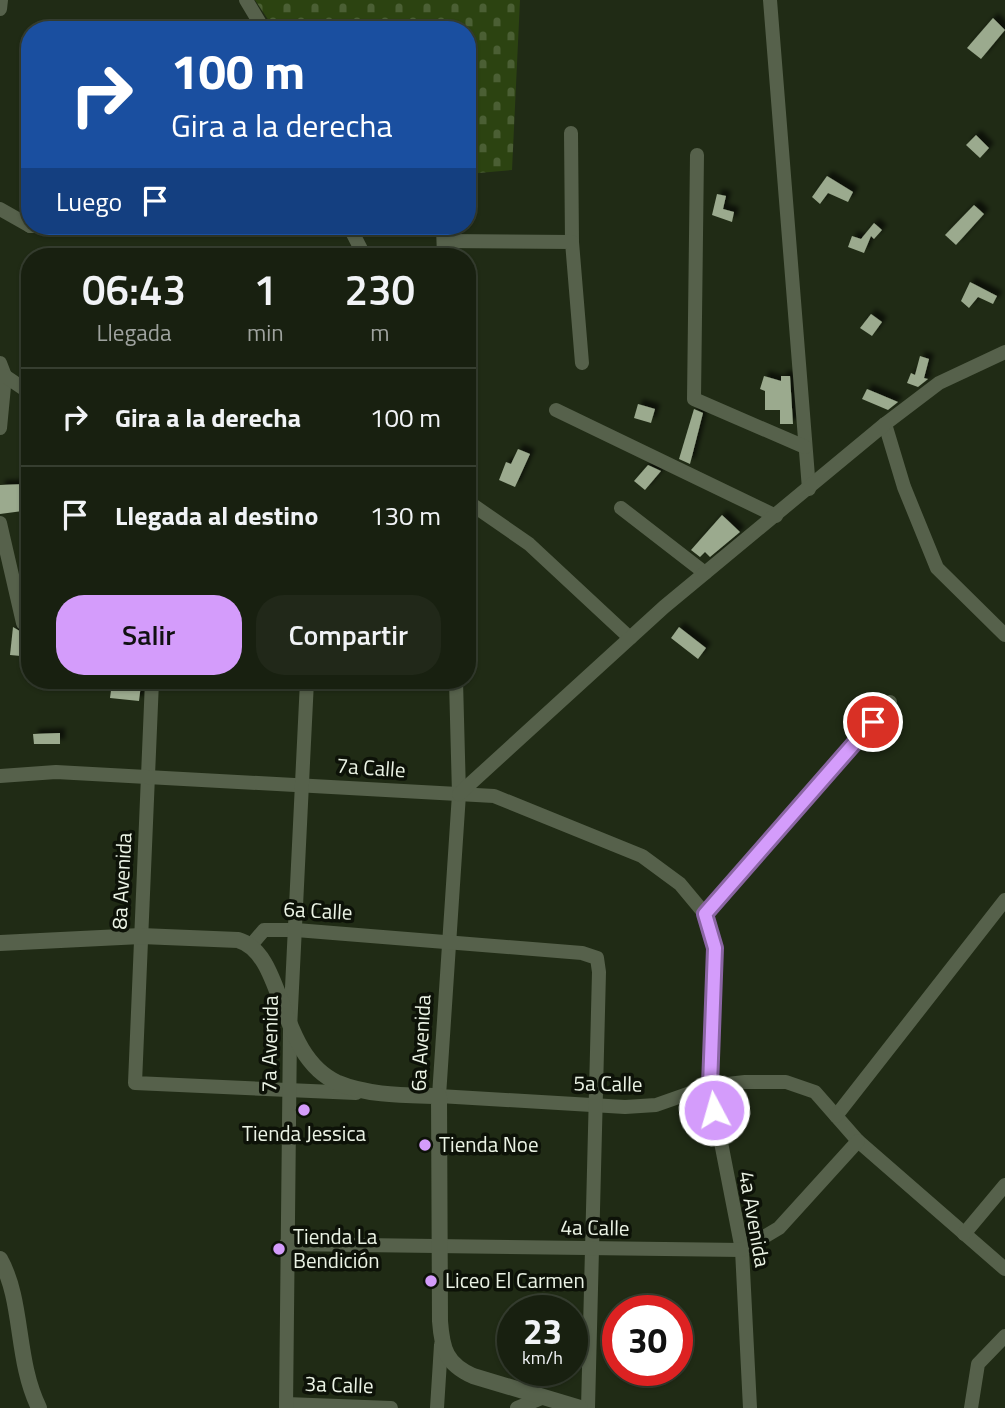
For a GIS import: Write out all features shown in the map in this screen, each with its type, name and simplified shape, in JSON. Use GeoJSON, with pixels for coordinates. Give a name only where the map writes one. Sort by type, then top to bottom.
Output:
{"type":"FeatureCollection","features":[{"type":"Feature","properties":{"kind":"street"},"geometry":{"type":"LineString","coordinates":[[0,9],[1,0]]}},
{"type":"Feature","properties":{"kind":"street"},"geometry":{"type":"LineString","coordinates":[[246,0],[259,21]]}},
{"type":"Feature","properties":{"kind":"street"},"geometry":{"type":"LineString","coordinates":[[771,0],[808,489]]}},
{"type":"Feature","properties":{"kind":"street"},"geometry":{"type":"LineString","coordinates":[[571,133],[572,242],[582,363]]}},
{"type":"Feature","properties":{"kind":"street"},"geometry":{"type":"LineString","coordinates":[[697,155],[694,399],[805,447]]}},
{"type":"Feature","properties":{"kind":"street"},"geometry":{"type":"LineString","coordinates":[[0,209],[21,221]]}},
{"type":"Feature","properties":{"kind":"street"},"geometry":{"type":"LineString","coordinates":[[444,235],[444,248]]}},
{"type":"Feature","properties":{"kind":"street"},"geometry":{"type":"LineString","coordinates":[[444,241],[572,242]]}},
{"type":"Feature","properties":{"kind":"street"},"geometry":{"type":"LineString","coordinates":[[459,794],[630,638],[885,424],[939,383],[1005,352]]}},
{"type":"Feature","properties":{"kind":"street"},"geometry":{"type":"LineString","coordinates":[[2,372],[21,386]]}},
{"type":"Feature","properties":{"kind":"street"},"geometry":{"type":"LineString","coordinates":[[0,429],[2,372]]}},
{"type":"Feature","properties":{"kind":"street"},"geometry":{"type":"LineString","coordinates":[[556,410],[776,516]]}},
{"type":"Feature","properties":{"kind":"street"},"geometry":{"type":"LineString","coordinates":[[885,424],[904,487],[937,568],[1005,635]]}},
{"type":"Feature","properties":{"kind":"street"},"geometry":{"type":"LineString","coordinates":[[476,507],[528,544],[630,638]]}},
{"type":"Feature","properties":{"kind":"street"},"geometry":{"type":"LineString","coordinates":[[621,508],[705,573]]}},
{"type":"Feature","properties":{"kind":"street"},"geometry":{"type":"LineString","coordinates":[[0,523],[21,614]]}},
{"type":"Feature","properties":{"kind":"street","name":"8a Avenida"},"geometry":{"type":"LineString","coordinates":[[135,1083],[152,689]]}},
{"type":"Feature","properties":{"kind":"street","name":"7a Avenida"},"geometry":{"type":"LineString","coordinates":[[286,1406],[290,1029],[307,689]]}},
{"type":"Feature","properties":{"kind":"street","name":"6a Avenida"},"geometry":{"type":"LineString","coordinates":[[437,1408],[442,1246],[439,1096],[459,794],[456,689]]}},
{"type":"Feature","properties":{"kind":"street"},"geometry":{"type":"LineString","coordinates":[[705,914],[890,702]]}},
{"type":"Feature","properties":{"kind":"street","name":"7a Calle"},"geometry":{"type":"LineString","coordinates":[[0,776],[56,772],[494,796],[642,856],[680,884],[705,914]]}},
{"type":"Feature","properties":{"kind":"street"},"geometry":{"type":"LineString","coordinates":[[836,1116],[1005,900]]}},
{"type":"Feature","properties":{"kind":"street","name":"4a Avenida"},"geometry":{"type":"LineString","coordinates":[[705,914],[715,948],[710,1086],[742,1250],[750,1408]]}},
{"type":"Feature","properties":{"kind":"street","name":"6a Calle"},"geometry":{"type":"LineString","coordinates":[[252,944],[264,930],[296,930],[582,953],[597,958],[599,972],[594,1106]]}},
{"type":"Feature","properties":{"kind":"street"},"geometry":{"type":"LineString","coordinates":[[0,943],[141,936],[238,940],[252,944],[265,963],[290,1029],[309,1060],[338,1083],[392,1094]]}},
{"type":"Feature","properties":{"kind":"street","name":"5a Calle"},"geometry":{"type":"LineString","coordinates":[[135,1083],[439,1096],[594,1106],[656,1105],[710,1086],[786,1082],[814,1092],[858,1141],[1005,1269]]}},
{"type":"Feature","properties":{"kind":"street"},"geometry":{"type":"LineString","coordinates":[[588,1408],[594,1106]]}},
{"type":"Feature","properties":{"kind":"street"},"geometry":{"type":"LineString","coordinates":[[742,1250],[779,1228],[858,1141]]}},
{"type":"Feature","properties":{"kind":"street"},"geometry":{"type":"LineString","coordinates":[[964,1234],[1005,1185]]}},
{"type":"Feature","properties":{"kind":"street","name":"4a Calle"},"geometry":{"type":"LineString","coordinates":[[286,1244],[742,1250]]}},
{"type":"Feature","properties":{"kind":"street"},"geometry":{"type":"LineString","coordinates":[[0,1259],[8,1273],[20,1346],[31,1392],[39,1408]]}},
{"type":"Feature","properties":{"kind":"street"},"geometry":{"type":"LineString","coordinates":[[971,1408],[978,1364],[1005,1336]]}},
{"type":"Feature","properties":{"kind":"street"},"geometry":{"type":"LineString","coordinates":[[441,1345],[457,1369],[580,1408]]}},
{"type":"Feature","properties":{"kind":"street"},"geometry":{"type":"LineString","coordinates":[[517,1408],[544,1397]]}},
{"type":"Feature","properties":{"kind":"street","name":"3a Calle"},"geometry":{"type":"LineString","coordinates":[[286,1406],[391,1408]]}},
{"type":"Feature","properties":{"kind":"green space"},"geometry":{"type":"Polygon","coordinates":[[[255,0],[520,0],[512,170],[476,173],[476,21],[269,21],[255,0]]]}},
{"type":"Feature","properties":{"kind":"building"},"geometry":{"type":"Polygon","coordinates":[[[993,18],[1005,30],[981,59],[967,48],[993,18]]]}},
{"type":"Feature","properties":{"kind":"building"},"geometry":{"type":"Polygon","coordinates":[[[976,135],[989,148],[980,158],[966,145],[976,135]]]}},
{"type":"Feature","properties":{"kind":"building"},"geometry":{"type":"Polygon","coordinates":[[[827,176],[853,192],[848,202],[828,193],[820,204],[812,197],[827,176]]]}},
{"type":"Feature","properties":{"kind":"building"},"geometry":{"type":"Polygon","coordinates":[[[717,194],[726,196],[723,209],[734,212],[732,222],[712,215],[717,194]]]}},
{"type":"Feature","properties":{"kind":"building"},"geometry":{"type":"Polygon","coordinates":[[[974,205],[984,214],[956,245],[945,235],[974,205]]]}},
{"type":"Feature","properties":{"kind":"building"},"geometry":{"type":"Polygon","coordinates":[[[874,223],[882,230],[874,239],[871,236],[864,253],[848,247],[852,236],[861,239],[874,223]]]}},
{"type":"Feature","properties":{"kind":"building"},"geometry":{"type":"Polygon","coordinates":[[[970,282],[997,296],[993,304],[978,297],[969,308],[961,301],[970,282]]]}},
{"type":"Feature","properties":{"kind":"building"},"geometry":{"type":"Polygon","coordinates":[[[871,314],[882,322],[872,336],[860,328],[871,314]]]}},
{"type":"Feature","properties":{"kind":"building"},"geometry":{"type":"Polygon","coordinates":[[[920,356],[929,359],[924,378],[928,379],[918,387],[907,383],[911,373],[915,375],[920,356]]]}},
{"type":"Feature","properties":{"kind":"building"},"geometry":{"type":"Polygon","coordinates":[[[764,376],[781,381],[781,376],[790,376],[793,424],[780,424],[780,410],[765,410],[765,391],[760,389],[764,376]]]}},
{"type":"Feature","properties":{"kind":"building"},"geometry":{"type":"Polygon","coordinates":[[[867,389],[898,402],[888,410],[862,399],[867,389]]]}},
{"type":"Feature","properties":{"kind":"building"},"geometry":{"type":"Polygon","coordinates":[[[638,404],[655,409],[651,423],[634,418],[638,404]]]}},
{"type":"Feature","properties":{"kind":"building"},"geometry":{"type":"Polygon","coordinates":[[[694,409],[703,413],[690,464],[679,459],[694,409]]]}},
{"type":"Feature","properties":{"kind":"building"},"geometry":{"type":"Polygon","coordinates":[[[518,449],[530,454],[515,487],[499,480],[506,462],[511,464],[518,449]]]}},
{"type":"Feature","properties":{"kind":"building"},"geometry":{"type":"Polygon","coordinates":[[[648,465],[661,471],[645,490],[634,481],[648,465]]]}},
{"type":"Feature","properties":{"kind":"building"},"geometry":{"type":"Polygon","coordinates":[[[21,484],[21,511],[0,514],[0,485],[21,484]]]}},
{"type":"Feature","properties":{"kind":"building"},"geometry":{"type":"Polygon","coordinates":[[[722,515],[740,532],[710,557],[705,552],[700,557],[691,550],[722,515]]]}},
{"type":"Feature","properties":{"kind":"building"},"geometry":{"type":"Polygon","coordinates":[[[13,627],[21,632],[21,656],[10,655],[13,627]]]}},
{"type":"Feature","properties":{"kind":"building"},"geometry":{"type":"Polygon","coordinates":[[[679,627],[706,648],[698,659],[671,638],[679,627]]]}},
{"type":"Feature","properties":{"kind":"building"},"geometry":{"type":"Polygon","coordinates":[[[111,689],[140,689],[139,701],[110,698],[111,689]]]}},
{"type":"Feature","properties":{"kind":"building"},"geometry":{"type":"Polygon","coordinates":[[[60,733],[60,744],[34,744],[33,734],[60,733]]]}},
{"type":"Feature","properties":{"kind":"place","name":"Tienda Jessica"},"geometry":{"type":"Point","coordinates":[304,1110]}},
{"type":"Feature","properties":{"kind":"place","name":"Tienda Noe"},"geometry":{"type":"Point","coordinates":[425,1145]}},
{"type":"Feature","properties":{"kind":"place","name":"Tienda La Bendición"},"geometry":{"type":"Point","coordinates":[279,1249]}},
{"type":"Feature","properties":{"kind":"place","name":"Liceo El Carmen"},"geometry":{"type":"Point","coordinates":[431,1281]}},
{"type":"Feature","properties":{"kind":"route"},"geometry":{"type":"LineString","coordinates":[[714,1110],[710,1086],[715,948],[705,914],[873,722]]}}]}
